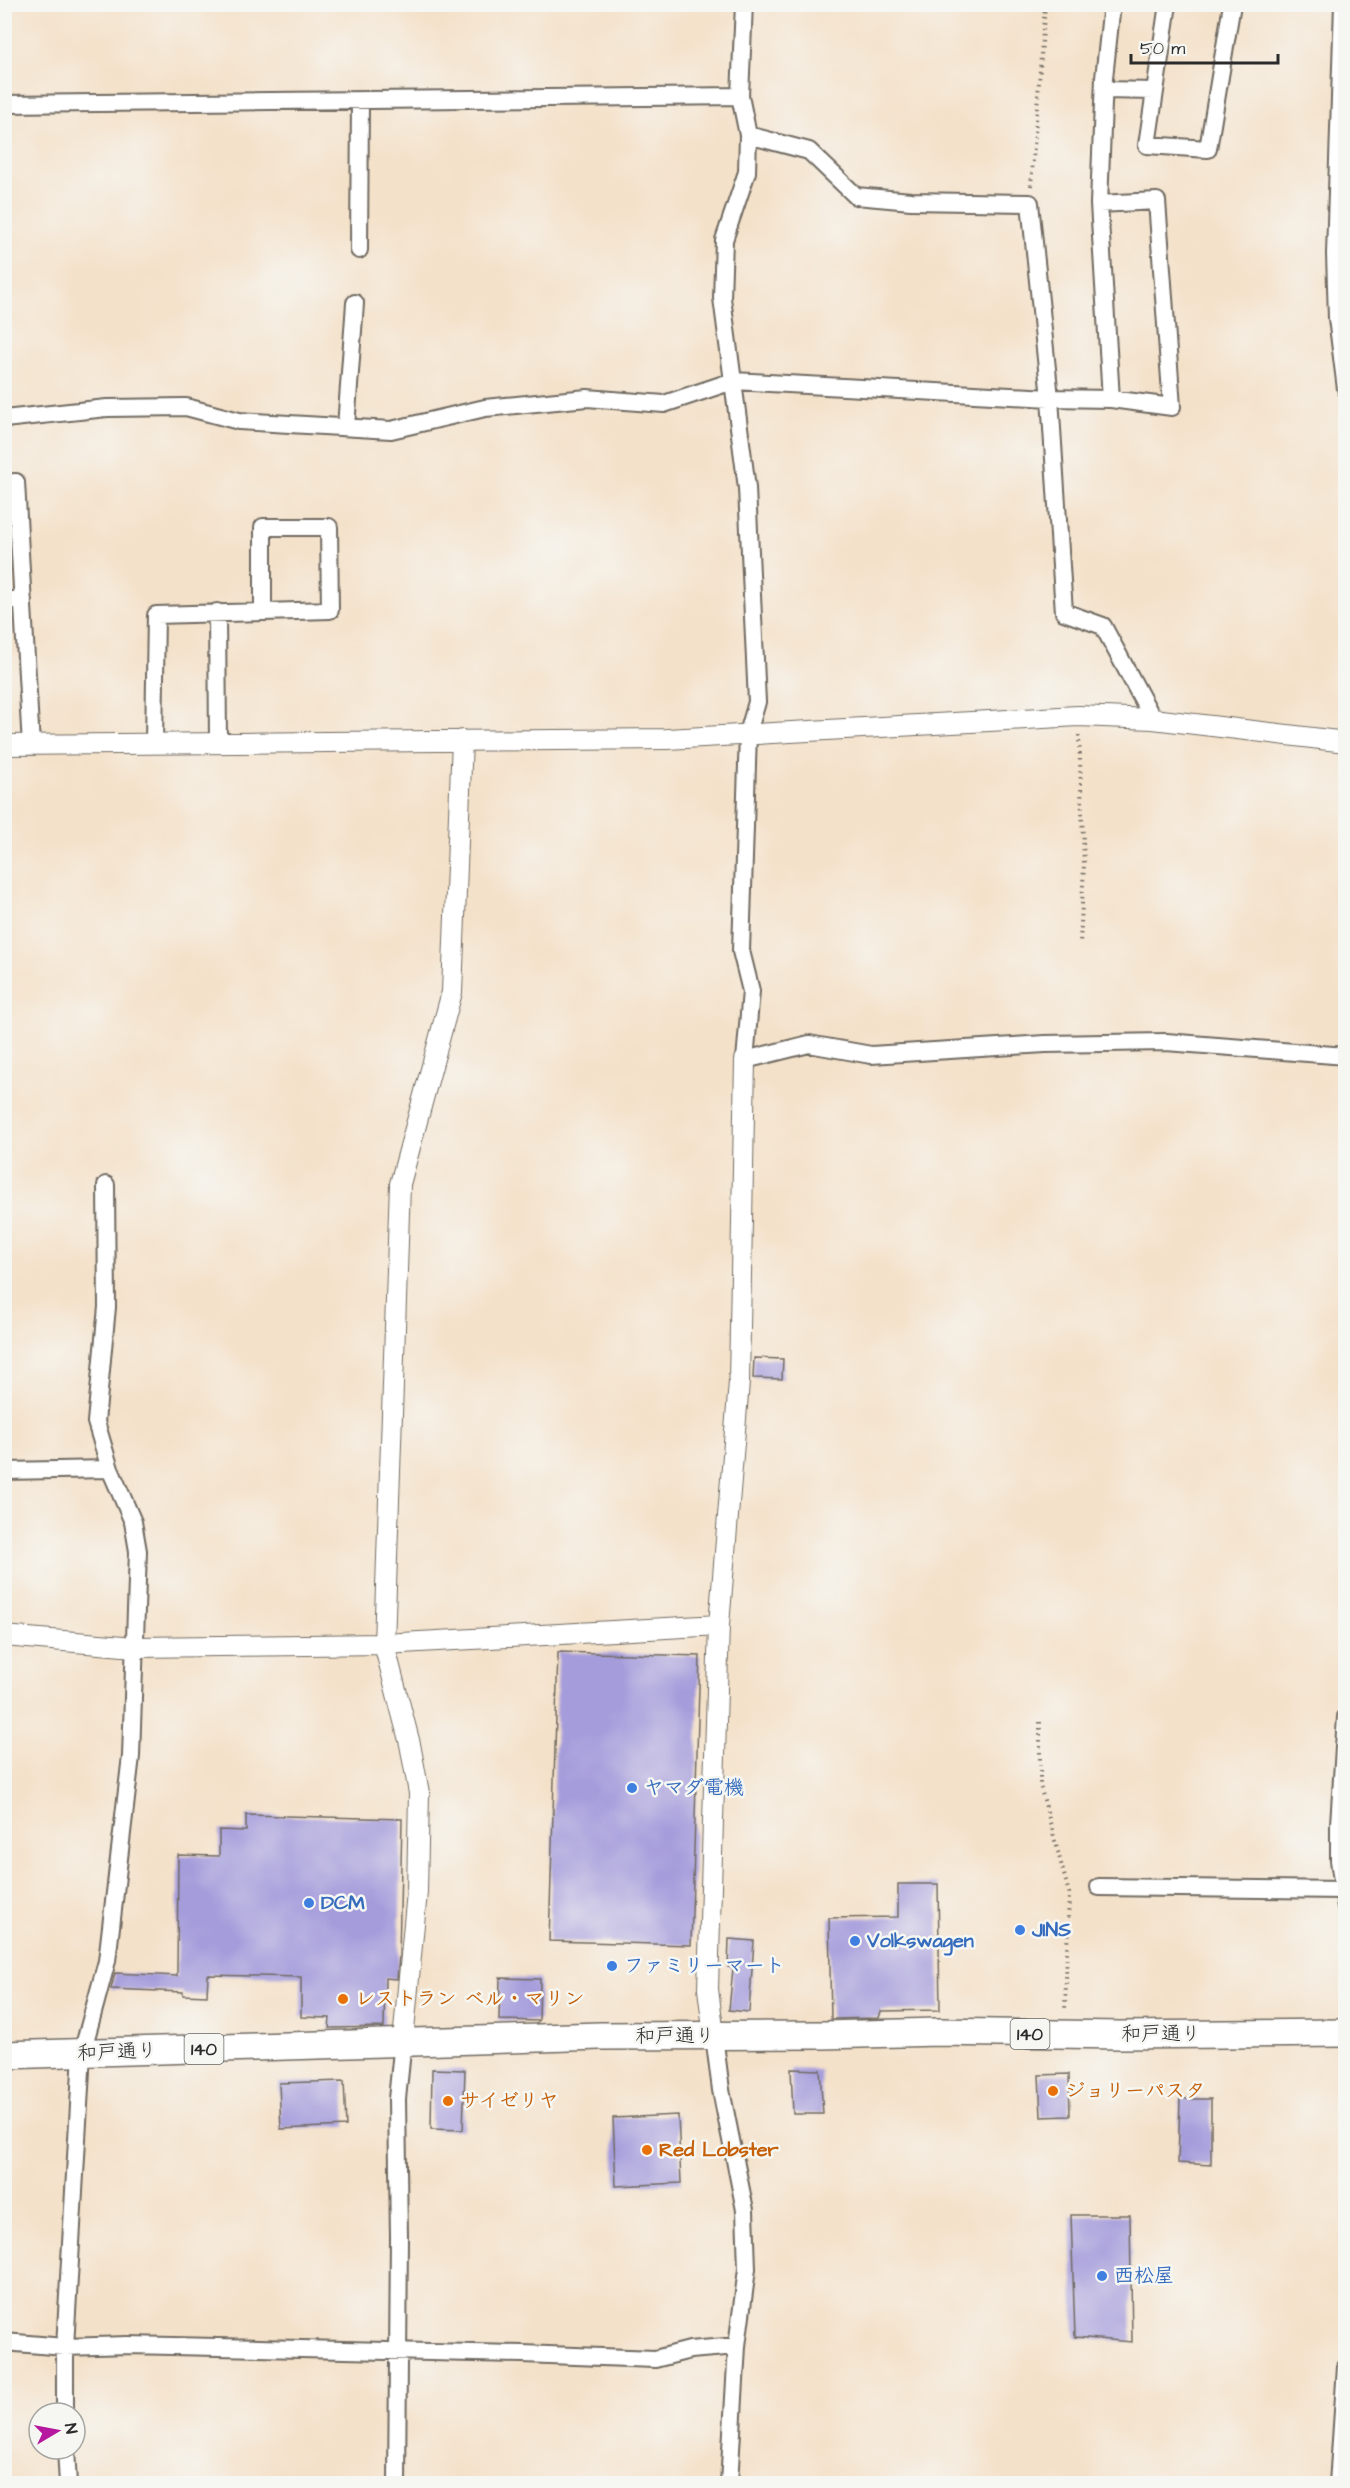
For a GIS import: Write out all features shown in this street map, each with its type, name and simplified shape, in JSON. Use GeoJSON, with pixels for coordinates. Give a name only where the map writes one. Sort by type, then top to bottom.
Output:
{"type":"FeatureCollection","features":[{"type":"Feature","properties":{"kind":"highway","name":"和戸通り"},"geometry":{"type":"LineString","coordinates":[[4,2055],[403,2042],[939,2032],[1346,2033]]}},
{"type":"Feature","properties":{"kind":"street"},"geometry":{"type":"LineString","coordinates":[[729,2484],[737,2346],[747,2270],[746,2210],[721,2090],[708,1989],[719,1625],[739,1382],[746,1060],[751,991],[741,951],[748,733],[758,702],[747,488],[722,298],[724,240],[747,172],[748,135],[740,96],[744,4]]}},
{"type":"Feature","properties":{"kind":"street"},"geometry":{"type":"LineString","coordinates":[[1111,399],[1099,204],[1104,90],[1112,4]]}},
{"type":"Feature","properties":{"kind":"street"},"geometry":{"type":"LineString","coordinates":[[1168,4],[1147,145],[1208,149],[1232,4]]}},
{"type":"Feature","properties":{"kind":"street"},"geometry":{"type":"LineString","coordinates":[[1343,4],[1335,254],[1337,318],[1346,389]]}},
{"type":"Feature","properties":{"kind":"street"},"geometry":{"type":"LineString","coordinates":[[1104,90],[1155,91]]}},
{"type":"Feature","properties":{"kind":"street"},"geometry":{"type":"LineString","coordinates":[[4,104],[740,96]]}},
{"type":"Feature","properties":{"kind":"street"},"geometry":{"type":"LineString","coordinates":[[359,250],[360,101]]}},
{"type":"Feature","properties":{"kind":"street"},"geometry":{"type":"LineString","coordinates":[[748,135],[809,151],[856,196],[912,201],[1030,203],[1050,398],[1064,612],[1103,626],[1153,719]]}},
{"type":"Feature","properties":{"kind":"street"},"geometry":{"type":"LineString","coordinates":[[4,419],[106,408],[186,407],[239,421],[391,430],[485,408],[587,398],[664,404],[733,381],[1050,398],[1111,399],[1172,407],[1157,201],[1099,204]]}},
{"type":"Feature","properties":{"kind":"street"},"geometry":{"type":"LineString","coordinates":[[346,427],[355,303]]}},
{"type":"Feature","properties":{"kind":"street"},"geometry":{"type":"LineString","coordinates":[[4,483],[16,482],[31,746]]}},
{"type":"Feature","properties":{"kind":"street"},"geometry":{"type":"LineString","coordinates":[[154,743],[156,615],[330,609],[328,527],[263,527],[262,611]]}},
{"type":"Feature","properties":{"kind":"street"},"geometry":{"type":"LineString","coordinates":[[4,600],[23,600]]}},
{"type":"Feature","properties":{"kind":"street"},"geometry":{"type":"LineString","coordinates":[[217,612],[218,742]]}},
{"type":"Feature","properties":{"kind":"street"},"geometry":{"type":"LineString","coordinates":[[4,745],[667,739],[1078,716],[1153,719],[1346,742]]}},
{"type":"Feature","properties":{"kind":"street"},"geometry":{"type":"LineString","coordinates":[[397,2484],[397,2099],[417,1892],[419,1793],[410,1744],[384,1644],[400,1184],[452,992],[462,740]]}},
{"type":"Feature","properties":{"kind":"street"},"geometry":{"type":"LineString","coordinates":[[746,1060],[809,1044],[871,1055],[1046,1044],[1166,1042],[1346,1056]]}},
{"type":"Feature","properties":{"kind":"street"},"geometry":{"type":"LineString","coordinates":[[65,2401],[65,2347],[82,2053],[107,1961],[131,1756],[135,1647],[138,1551],[133,1522],[110,1469],[96,1422],[107,1307],[106,1185]]}},
{"type":"Feature","properties":{"kind":"street"},"geometry":{"type":"LineString","coordinates":[[4,1471],[110,1469]]}},
{"type":"Feature","properties":{"kind":"street"},"geometry":{"type":"LineString","coordinates":[[4,1636],[135,1647],[384,1644],[719,1625]]}},
{"type":"Feature","properties":{"kind":"street"},"geometry":{"type":"LineString","coordinates":[[1346,1717],[1339,1824],[1339,1860],[1346,1907]]}},
{"type":"Feature","properties":{"kind":"street"},"geometry":{"type":"LineString","coordinates":[[1099,1887],[1344,1890]]}},
{"type":"Feature","properties":{"kind":"street"},"geometry":{"type":"LineString","coordinates":[[4,2342],[65,2347],[139,2346],[398,2351],[654,2359],[690,2350],[737,2346]]}},
{"type":"Feature","properties":{"kind":"street"},"geometry":{"type":"LineString","coordinates":[[1338,2484],[1346,2367]]}},
{"type":"Feature","properties":{"kind":"street"},"geometry":{"type":"LineString","coordinates":[[67,2461],[68,2484]]}},
{"type":"Feature","properties":{"kind":"path"},"geometry":{"type":"LineString","coordinates":[[1030,203],[1046,4]]}},
{"type":"Feature","properties":{"kind":"path"},"geometry":{"type":"LineString","coordinates":[[1078,716],[1084,865],[1080,943]]}},
{"type":"Feature","properties":{"kind":"path"},"geometry":{"type":"LineString","coordinates":[[1040,1722],[1040,1785],[1069,1893],[1066,2034]]}},
{"type":"Feature","properties":{"kind":"building"},"geometry":{"type":"Polygon","coordinates":[[[754,1358],[783,1359],[782,1379],[753,1378],[754,1358]]]}},
{"type":"Feature","properties":{"kind":"building"},"geometry":{"type":"Polygon","coordinates":[[[558,1652],[700,1656],[691,1945],[549,1941],[558,1652]]]}},
{"type":"Feature","properties":{"kind":"building","name":"DCM"},"geometry":{"type":"Polygon","coordinates":[[[246,1815],[402,1819],[399,1956],[397,1979],[385,1978],[384,2027],[329,2028],[330,2018],[301,2017],[301,1977],[208,1975],[207,1996],[183,1995],[183,1992],[111,1989],[115,1973],[177,1976],[178,1855],[219,1856],[219,1830],[246,1831],[246,1815]]]}},
{"type":"Feature","properties":{"kind":"building","name":"Volkswagen"},"geometry":{"type":"Polygon","coordinates":[[[898,1884],[938,1884],[940,2010],[881,2011],[879,2018],[831,2019],[829,1918],[898,1917],[898,1884]]]}},
{"type":"Feature","properties":{"kind":"building"},"geometry":{"type":"Polygon","coordinates":[[[729,1939],[754,1941],[749,2012],[729,2010],[733,1968],[728,1967],[729,1939]]]}},
{"type":"Feature","properties":{"kind":"building"},"geometry":{"type":"Polygon","coordinates":[[[500,1978],[540,1979],[539,2021],[499,2020],[500,1978]]]}},
{"type":"Feature","properties":{"kind":"building"},"geometry":{"type":"Polygon","coordinates":[[[432,2069],[465,2070],[463,2130],[431,2129],[432,2069]]]}},
{"type":"Feature","properties":{"kind":"building"},"geometry":{"type":"Polygon","coordinates":[[[791,2069],[820,2070],[823,2114],[793,2114],[791,2069]]]}},
{"type":"Feature","properties":{"kind":"building"},"geometry":{"type":"Polygon","coordinates":[[[1069,2074],[1070,2116],[1041,2117],[1039,2075],[1069,2074]]]}},
{"type":"Feature","properties":{"kind":"building"},"geometry":{"type":"Polygon","coordinates":[[[344,2081],[346,2126],[281,2129],[279,2083],[344,2081]]]}},
{"type":"Feature","properties":{"kind":"building"},"geometry":{"type":"Polygon","coordinates":[[[1180,2099],[1211,2099],[1211,2165],[1178,2163],[1180,2099]]]}},
{"type":"Feature","properties":{"kind":"building","name":"Red Lobster"},"geometry":{"type":"Polygon","coordinates":[[[678,2115],[681,2183],[616,2186],[613,2118],[678,2115]]]}},
{"type":"Feature","properties":{"kind":"building","name":"西松屋"},"geometry":{"type":"Polygon","coordinates":[[[1071,2215],[1130,2215],[1132,2342],[1075,2337],[1071,2215]]]}},
{"type":"Feature","properties":{"kind":"place","name":"ヤマダ電機"},"geometry":{"type":"Point","coordinates":[632,1788]}},
{"type":"Feature","properties":{"kind":"place","name":"DCM"},"geometry":{"type":"Point","coordinates":[309,1903]}},
{"type":"Feature","properties":{"kind":"place","name":"JINS"},"geometry":{"type":"Point","coordinates":[1020,1930]}},
{"type":"Feature","properties":{"kind":"place","name":"Volkswagen"},"geometry":{"type":"Point","coordinates":[855,1941]}},
{"type":"Feature","properties":{"kind":"place","name":"ファミリーマート"},"geometry":{"type":"Point","coordinates":[612,1966]}},
{"type":"Feature","properties":{"kind":"place","name":"レストラン ベル・マリン"},"geometry":{"type":"Point","coordinates":[343,1999]}},
{"type":"Feature","properties":{"kind":"place","name":"ジョリーパスタ"},"geometry":{"type":"Point","coordinates":[1053,2091]}},
{"type":"Feature","properties":{"kind":"place","name":"サイゼリヤ"},"geometry":{"type":"Point","coordinates":[448,2101]}},
{"type":"Feature","properties":{"kind":"place","name":"Red Lobster"},"geometry":{"type":"Point","coordinates":[647,2150]}},
{"type":"Feature","properties":{"kind":"place","name":"西松屋"},"geometry":{"type":"Point","coordinates":[1102,2276]}}]}
